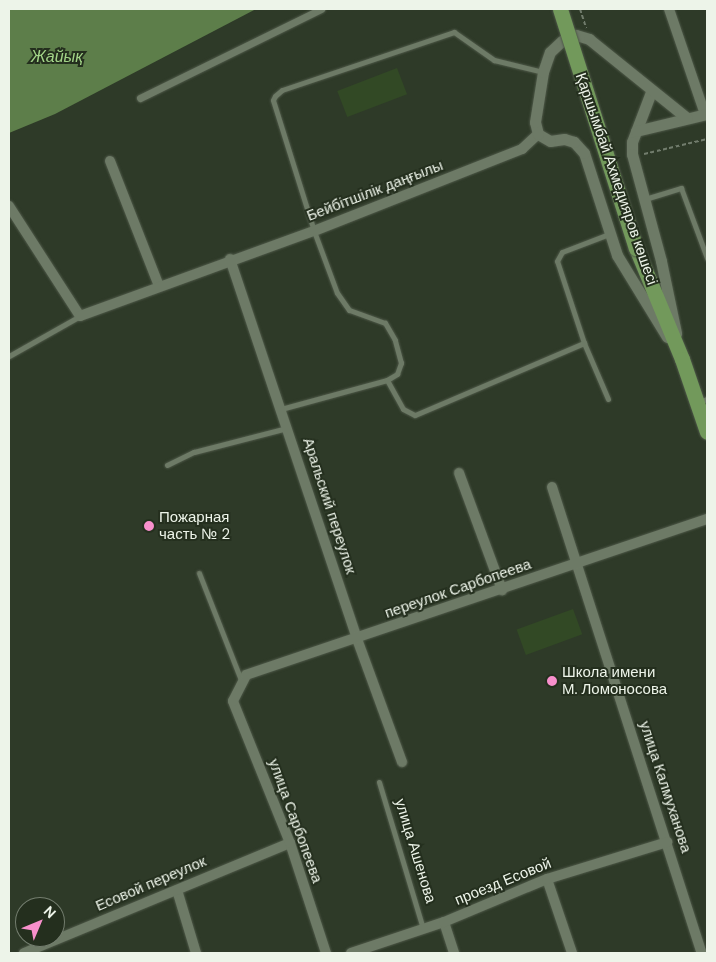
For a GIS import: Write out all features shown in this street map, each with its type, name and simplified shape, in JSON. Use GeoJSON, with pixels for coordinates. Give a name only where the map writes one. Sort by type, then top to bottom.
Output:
{"type":"FeatureCollection","features":[{"type":"Feature","properties":{"kind":"main road","name":"Қаршымбай Ахмедияров көшесі"},"geometry":{"type":"LineString","coordinates":[[560,9],[636,248],[682,359],[702,401],[707,432]]}},
{"type":"Feature","properties":{"kind":"street"},"geometry":{"type":"LineString","coordinates":[[140,98],[321,9]]}},
{"type":"Feature","properties":{"kind":"street"},"geometry":{"type":"LineString","coordinates":[[636,131],[706,114],[669,9]]}},
{"type":"Feature","properties":{"kind":"street"},"geometry":{"type":"LineString","coordinates":[[682,359],[626,271],[610,234],[584,153],[574,142],[564,138],[550,141],[538,134],[534,122],[543,72],[550,52],[562,41],[576,35],[589,39],[651,92],[687,118]]}},
{"type":"Feature","properties":{"kind":"street"},"geometry":{"type":"LineString","coordinates":[[651,92],[636,131],[632,157],[662,261],[682,359]]}},
{"type":"Feature","properties":{"kind":"street","name":"Бейбітшілік даңғылы"},"geometry":{"type":"LineString","coordinates":[[80,316],[230,259],[314,231],[522,149],[538,134]]}},
{"type":"Feature","properties":{"kind":"street"},"geometry":{"type":"LineString","coordinates":[[110,161],[159,286]]}},
{"type":"Feature","properties":{"kind":"street"},"geometry":{"type":"LineString","coordinates":[[9,206],[80,316]]}},
{"type":"Feature","properties":{"kind":"street","name":"Аральский переулок"},"geometry":{"type":"LineString","coordinates":[[230,259],[357,639],[402,762]]}},
{"type":"Feature","properties":{"kind":"street"},"geometry":{"type":"LineString","coordinates":[[459,473],[502,590]]}},
{"type":"Feature","properties":{"kind":"street","name":"улица Калмуханова"},"geometry":{"type":"LineString","coordinates":[[552,487],[702,953]]}},
{"type":"Feature","properties":{"kind":"street","name":"переулок Сарбопеева"},"geometry":{"type":"LineString","coordinates":[[233,702],[246,675],[578,565],[707,519]]}},
{"type":"Feature","properties":{"kind":"street","name":"улица Сарбопеева"},"geometry":{"type":"LineString","coordinates":[[233,702],[290,842],[326,953]]}},
{"type":"Feature","properties":{"kind":"street","name":"Есовой переулок"},"geometry":{"type":"LineString","coordinates":[[24,953],[290,842]]}},
{"type":"Feature","properties":{"kind":"street","name":"проезд Есовой"},"geometry":{"type":"LineString","coordinates":[[352,953],[444,922],[547,879],[667,842]]}},
{"type":"Feature","properties":{"kind":"street"},"geometry":{"type":"LineString","coordinates":[[547,879],[572,953]]}},
{"type":"Feature","properties":{"kind":"street"},"geometry":{"type":"LineString","coordinates":[[177,890],[196,953]]}},
{"type":"Feature","properties":{"kind":"street","name":"улица Ашенова"},"geometry":{"type":"LineString","coordinates":[[444,922],[454,953]]}},
{"type":"Feature","properties":{"kind":"lane"},"geometry":{"type":"LineString","coordinates":[[281,409],[387,380],[396,374],[401,363],[396,340],[385,323],[349,310],[337,293],[314,231],[273,100],[282,90],[454,32],[494,60],[543,72]]}},
{"type":"Feature","properties":{"kind":"lane"},"geometry":{"type":"LineString","coordinates":[[645,199],[681,188],[707,258]]}},
{"type":"Feature","properties":{"kind":"lane"},"geometry":{"type":"LineString","coordinates":[[608,399],[584,343],[557,261],[562,252],[610,234]]}},
{"type":"Feature","properties":{"kind":"lane"},"geometry":{"type":"LineString","coordinates":[[9,356],[80,316]]}},
{"type":"Feature","properties":{"kind":"lane"},"geometry":{"type":"LineString","coordinates":[[387,380],[403,409],[415,415],[584,343]]}},
{"type":"Feature","properties":{"kind":"lane"},"geometry":{"type":"LineString","coordinates":[[168,465],[194,452],[287,427]]}},
{"type":"Feature","properties":{"kind":"lane"},"geometry":{"type":"LineString","coordinates":[[199,573],[242,684]]}},
{"type":"Feature","properties":{"kind":"lane","name":"улица Ашенова"},"geometry":{"type":"LineString","coordinates":[[379,782],[423,929]]}},
{"type":"Feature","properties":{"kind":"path"},"geometry":{"type":"LineString","coordinates":[[580,9],[589,39]]}},
{"type":"Feature","properties":{"kind":"path"},"geometry":{"type":"LineString","coordinates":[[632,157],[707,139]]}},
{"type":"Feature","properties":{"kind":"shaded area"},"geometry":{"type":"Polygon","coordinates":[[[397,68],[407,94],[347,117],[337,91],[397,68]]]}},
{"type":"Feature","properties":{"kind":"shaded area"},"geometry":{"type":"Polygon","coordinates":[[[573,609],[582,634],[526,655],[517,630],[573,609]]]}},
{"type":"Feature","properties":{"kind":"water","name":"Жайық"},"geometry":{"type":"Polygon","coordinates":[[[9,9],[256,9],[55,114],[9,133],[9,9]]]}},
{"type":"Feature","properties":{"kind":"place","name":"Пожарная часть № 2"},"geometry":{"type":"Point","coordinates":[149,526]}},
{"type":"Feature","properties":{"kind":"place","name":"Школа имени М. Ломоносова"},"geometry":{"type":"Point","coordinates":[552,681]}}]}
